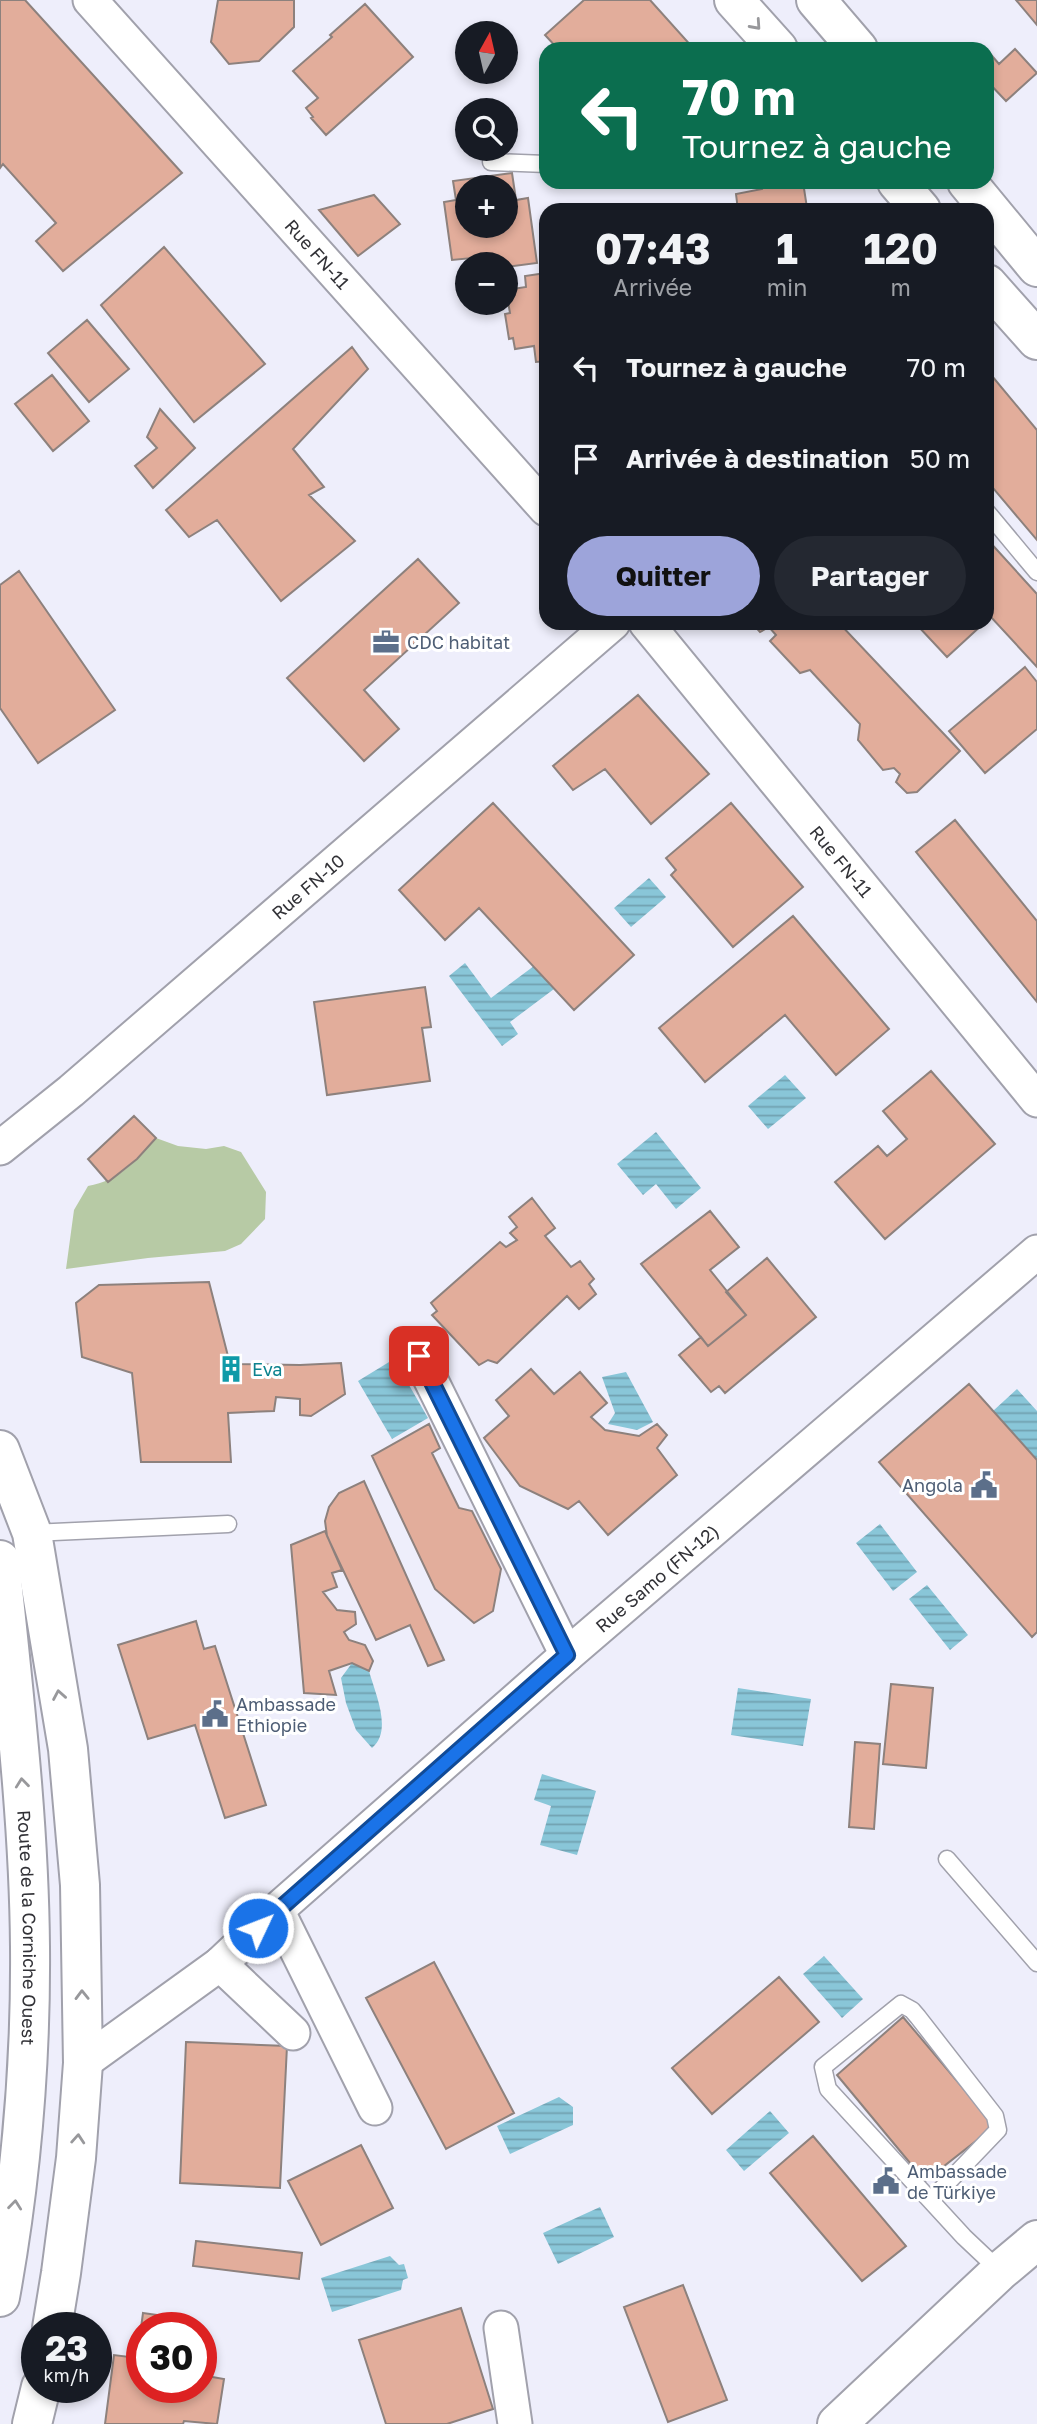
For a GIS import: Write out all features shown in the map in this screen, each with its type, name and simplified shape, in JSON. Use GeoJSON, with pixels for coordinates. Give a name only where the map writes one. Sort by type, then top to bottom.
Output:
{"type":"FeatureCollection","features":[{"type":"Feature","properties":{"kind":"main road"},"geometry":{"type":"LineString","coordinates":[[734,0],[772,42]]}},
{"type":"Feature","properties":{"kind":"main road"},"geometry":{"type":"LineString","coordinates":[[826,4],[853,42]]}},
{"type":"Feature","properties":{"kind":"main road"},"geometry":{"type":"LineString","coordinates":[[903,189],[916,203]]}},
{"type":"Feature","properties":{"kind":"main road"},"geometry":{"type":"LineString","coordinates":[[973,189],[985,203]]}},
{"type":"Feature","properties":{"kind":"main road"},"geometry":{"type":"LineString","coordinates":[[994,213],[1036,262]]}},
{"type":"Feature","properties":{"kind":"main road"},"geometry":{"type":"LineString","coordinates":[[994,299],[1037,340]]}},
{"type":"Feature","properties":{"kind":"main road"},"geometry":{"type":"LineString","coordinates":[[0,1450],[32,1533],[68,1749],[80,1885],[83,2063],[76,2158],[54,2312]]}},
{"type":"Feature","properties":{"kind":"main road","name":"Route de la Corniche Ouest"},"geometry":{"type":"LineString","coordinates":[[0,1560],[23,1796],[30,1947],[27,2089],[13,2222],[0,2297]]}},
{"type":"Feature","properties":{"kind":"main road"},"geometry":{"type":"LineString","coordinates":[[837,2424],[1037,2239]]}},
{"type":"Feature","properties":{"kind":"main road"},"geometry":{"type":"LineString","coordinates":[[33,2424],[38,2403]]}},
{"type":"Feature","properties":{"kind":"street","name":"Rue FN-11"},"geometry":{"type":"LineString","coordinates":[[90,0],[539,501]]}},
{"type":"Feature","properties":{"kind":"street","name":"Rue FN-10"},"geometry":{"type":"LineString","coordinates":[[0,1148],[71,1091],[605,630]]}},
{"type":"Feature","properties":{"kind":"street","name":"Rue FN-11"},"geometry":{"type":"LineString","coordinates":[[652,630],[1037,1100]]}},
{"type":"Feature","properties":{"kind":"street","name":"Rue Samo (FN-12)"},"geometry":{"type":"LineString","coordinates":[[83,2063],[219,1964],[567,1655],[1037,1252]]}},
{"type":"Feature","properties":{"kind":"street"},"geometry":{"type":"LineString","coordinates":[[419,1356],[567,1655]]}},
{"type":"Feature","properties":{"kind":"street"},"geometry":{"type":"LineString","coordinates":[[278,1910],[375,2108]]}},
{"type":"Feature","properties":{"kind":"street"},"geometry":{"type":"LineString","coordinates":[[219,1964],[293,2033]]}},
{"type":"Feature","properties":{"kind":"street"},"geometry":{"type":"LineString","coordinates":[[501,2328],[516,2424]]}},
{"type":"Feature","properties":{"kind":"lane"},"geometry":{"type":"LineString","coordinates":[[491,162],[539,164]]}},
{"type":"Feature","properties":{"kind":"lane"},"geometry":{"type":"LineString","coordinates":[[994,520],[1037,572]]}},
{"type":"Feature","properties":{"kind":"lane"},"geometry":{"type":"LineString","coordinates":[[32,1533],[228,1524]]}},
{"type":"Feature","properties":{"kind":"lane"},"geometry":{"type":"LineString","coordinates":[[947,1859],[1037,1963]]}},
{"type":"Feature","properties":{"kind":"lane"},"geometry":{"type":"LineString","coordinates":[[931,2200],[998,2130],[995,2116],[918,2017],[901,2004],[823,2067],[828,2089],[964,2237],[1000,2271]]}},
{"type":"Feature","properties":{"kind":"green space"},"geometry":{"type":"Polygon","coordinates":[[[156,1138],[178,1146],[206,1149],[224,1146],[241,1152],[266,1192],[265,1219],[241,1244],[225,1251],[66,1269],[74,1210],[88,1186],[118,1175],[156,1138]]]}},
{"type":"Feature","properties":{"kind":"water"},"geometry":{"type":"Polygon","coordinates":[[[649,878],[666,897],[631,927],[614,908],[649,878]]]}},
{"type":"Feature","properties":{"kind":"water"},"geometry":{"type":"Polygon","coordinates":[[[465,963],[491,998],[534,966],[554,989],[510,1022],[518,1034],[502,1046],[449,976],[465,963]]]}},
{"type":"Feature","properties":{"kind":"water"},"geometry":{"type":"Polygon","coordinates":[[[785,1075],[806,1098],[768,1129],[748,1106],[785,1075]]]}},
{"type":"Feature","properties":{"kind":"water"},"geometry":{"type":"Polygon","coordinates":[[[656,1132],[701,1188],[676,1209],[656,1184],[643,1195],[617,1164],[656,1132]]]}},
{"type":"Feature","properties":{"kind":"water"},"geometry":{"type":"Polygon","coordinates":[[[394,1359],[428,1418],[392,1439],[358,1381],[394,1359]]]}},
{"type":"Feature","properties":{"kind":"water"},"geometry":{"type":"Polygon","coordinates":[[[626,1372],[653,1422],[637,1430],[608,1424],[615,1413],[602,1377],[626,1372]]]}},
{"type":"Feature","properties":{"kind":"water"},"geometry":{"type":"Polygon","coordinates":[[[1017,1389],[1037,1411],[1037,1460],[993,1411],[1017,1389]]]}},
{"type":"Feature","properties":{"kind":"water"},"geometry":{"type":"Polygon","coordinates":[[[880,1524],[917,1572],[893,1591],[856,1543],[880,1524]]]}},
{"type":"Feature","properties":{"kind":"water"},"geometry":{"type":"Polygon","coordinates":[[[927,1585],[968,1635],[950,1650],[909,1599],[927,1585]]]}},
{"type":"Feature","properties":{"kind":"water"},"geometry":{"type":"Polygon","coordinates":[[[352,1663],[369,1671],[381,1711],[381,1732],[372,1748],[356,1730],[346,1703],[341,1678],[352,1663]]]}},
{"type":"Feature","properties":{"kind":"water"},"geometry":{"type":"Polygon","coordinates":[[[738,1688],[811,1699],[803,1746],[731,1735],[738,1688]]]}},
{"type":"Feature","properties":{"kind":"water"},"geometry":{"type":"Polygon","coordinates":[[[542,1774],[596,1791],[577,1855],[540,1845],[551,1806],[534,1800],[542,1774]]]}},
{"type":"Feature","properties":{"kind":"water"},"geometry":{"type":"Polygon","coordinates":[[[824,1956],[863,1999],[842,2018],[803,1974],[824,1956]]]}},
{"type":"Feature","properties":{"kind":"water"},"geometry":{"type":"Polygon","coordinates":[[[559,2097],[573,2107],[573,2125],[510,2154],[497,2126],[559,2097]]]}},
{"type":"Feature","properties":{"kind":"water"},"geometry":{"type":"Polygon","coordinates":[[[770,2111],[789,2133],[744,2171],[726,2150],[770,2111]]]}},
{"type":"Feature","properties":{"kind":"water"},"geometry":{"type":"Polygon","coordinates":[[[600,2207],[614,2237],[558,2264],[543,2233],[600,2207]]]}},
{"type":"Feature","properties":{"kind":"water"},"geometry":{"type":"Polygon","coordinates":[[[390,2256],[399,2265],[404,2264],[408,2278],[403,2280],[401,2290],[332,2312],[321,2278],[390,2256]]]}},
{"type":"Feature","properties":{"kind":"building"},"geometry":{"type":"Polygon","coordinates":[[[0,0],[25,0],[182,173],[63,271],[36,241],[56,223],[3,164],[0,168],[0,0]]]}},
{"type":"Feature","properties":{"kind":"building"},"geometry":{"type":"Polygon","coordinates":[[[218,0],[294,0],[294,27],[259,61],[229,64],[211,42],[218,0]]]}},
{"type":"Feature","properties":{"kind":"building"},"geometry":{"type":"Polygon","coordinates":[[[584,0],[650,0],[688,42],[552,42],[545,35],[584,0]]]}},
{"type":"Feature","properties":{"kind":"building"},"geometry":{"type":"Polygon","coordinates":[[[1016,0],[1037,0],[1037,25],[1016,0]]]}},
{"type":"Feature","properties":{"kind":"building"},"geometry":{"type":"Polygon","coordinates":[[[365,4],[413,57],[326,135],[306,108],[318,98],[293,71],[365,4]]]}},
{"type":"Feature","properties":{"kind":"building"},"geometry":{"type":"Polygon","coordinates":[[[1015,49],[1037,73],[1006,101],[994,88],[994,58],[999,64],[1015,49]]]}},
{"type":"Feature","properties":{"kind":"building"},"geometry":{"type":"Polygon","coordinates":[[[762,189],[804,189],[806,203],[737,203],[736,194],[762,189]]]}},
{"type":"Feature","properties":{"kind":"building"},"geometry":{"type":"Polygon","coordinates":[[[374,195],[400,224],[358,256],[319,210],[374,195]]]}},
{"type":"Feature","properties":{"kind":"building"},"geometry":{"type":"Polygon","coordinates":[[[528,198],[537,263],[518,265],[518,252],[455,252],[455,260],[452,260],[444,202],[455,200],[455,238],[518,238],[518,200],[528,198]]]}},
{"type":"Feature","properties":{"kind":"building"},"geometry":{"type":"Polygon","coordinates":[[[164,247],[265,364],[194,422],[101,305],[164,247]]]}},
{"type":"Feature","properties":{"kind":"building"},"geometry":{"type":"Polygon","coordinates":[[[539,274],[539,362],[536,362],[534,346],[515,349],[513,338],[509,339],[505,315],[518,315],[518,288],[526,287],[525,276],[539,274]]]}},
{"type":"Feature","properties":{"kind":"building"},"geometry":{"type":"Polygon","coordinates":[[[87,320],[129,369],[89,402],[48,353],[87,320]]]}},
{"type":"Feature","properties":{"kind":"building"},"geometry":{"type":"Polygon","coordinates":[[[352,347],[368,369],[293,449],[324,487],[309,495],[355,541],[281,601],[217,520],[189,537],[166,510],[352,347]]]}},
{"type":"Feature","properties":{"kind":"building"},"geometry":{"type":"Polygon","coordinates":[[[52,375],[89,421],[53,451],[15,404],[52,375]]]}},
{"type":"Feature","properties":{"kind":"building"},"geometry":{"type":"Polygon","coordinates":[[[994,378],[1037,430],[1037,540],[994,489],[994,378]]]}},
{"type":"Feature","properties":{"kind":"building"},"geometry":{"type":"Polygon","coordinates":[[[160,409],[195,448],[153,488],[135,466],[157,448],[147,437],[160,409]]]}},
{"type":"Feature","properties":{"kind":"building"},"geometry":{"type":"Polygon","coordinates":[[[994,547],[1037,594],[1037,667],[994,620],[994,547]]]}},
{"type":"Feature","properties":{"kind":"building"},"geometry":{"type":"Polygon","coordinates":[[[418,559],[459,603],[364,690],[399,729],[364,761],[287,678],[418,559]]]}},
{"type":"Feature","properties":{"kind":"building"},"geometry":{"type":"Polygon","coordinates":[[[19,571],[115,710],[38,763],[0,708],[0,585],[19,571]]]}},
{"type":"Feature","properties":{"kind":"building"},"geometry":{"type":"Polygon","coordinates":[[[772,630],[846,630],[960,751],[917,792],[907,793],[896,782],[900,774],[894,768],[883,770],[858,740],[860,724],[810,670],[800,673],[770,641],[776,635],[772,630]]]}},
{"type":"Feature","properties":{"kind":"building"},"geometry":{"type":"Polygon","coordinates":[[[922,630],[976,630],[947,657],[922,630]]]}},
{"type":"Feature","properties":{"kind":"building"},"geometry":{"type":"Polygon","coordinates":[[[1025,667],[1037,682],[1037,729],[985,773],[949,731],[1025,667]]]}},
{"type":"Feature","properties":{"kind":"building"},"geometry":{"type":"Polygon","coordinates":[[[638,695],[709,774],[651,824],[605,769],[573,790],[553,766],[638,695]]]}},
{"type":"Feature","properties":{"kind":"building"},"geometry":{"type":"Polygon","coordinates":[[[493,803],[634,955],[574,1010],[479,908],[445,940],[399,890],[493,803]]]}},
{"type":"Feature","properties":{"kind":"building"},"geometry":{"type":"Polygon","coordinates":[[[731,803],[803,887],[733,947],[671,875],[676,870],[666,858],[731,803]]]}},
{"type":"Feature","properties":{"kind":"building"},"geometry":{"type":"Polygon","coordinates":[[[955,820],[1037,921],[1037,1002],[916,852],[955,820]]]}},
{"type":"Feature","properties":{"kind":"building"},"geometry":{"type":"Polygon","coordinates":[[[793,916],[889,1029],[836,1075],[785,1015],[705,1082],[659,1028],[793,916]]]}},
{"type":"Feature","properties":{"kind":"building"},"geometry":{"type":"Polygon","coordinates":[[[425,987],[431,1027],[422,1028],[430,1081],[327,1095],[314,1002],[425,987]]]}},
{"type":"Feature","properties":{"kind":"building"},"geometry":{"type":"Polygon","coordinates":[[[931,1071],[995,1144],[885,1239],[835,1182],[878,1146],[887,1156],[907,1139],[883,1111],[931,1071]]]}},
{"type":"Feature","properties":{"kind":"building"},"geometry":{"type":"Polygon","coordinates":[[[134,1116],[156,1138],[137,1159],[108,1182],[88,1159],[134,1116]]]}},
{"type":"Feature","properties":{"kind":"building"},"geometry":{"type":"Polygon","coordinates":[[[532,1198],[555,1228],[545,1236],[571,1267],[580,1261],[594,1279],[589,1284],[596,1294],[579,1309],[567,1296],[497,1363],[488,1360],[479,1365],[432,1315],[437,1311],[431,1303],[500,1242],[506,1247],[517,1240],[510,1233],[517,1227],[509,1217],[532,1198]]]}},
{"type":"Feature","properties":{"kind":"building"},"geometry":{"type":"Polygon","coordinates":[[[710,1211],[739,1247],[710,1270],[746,1315],[708,1346],[641,1264],[710,1211]]]}},
{"type":"Feature","properties":{"kind":"building"},"geometry":{"type":"Polygon","coordinates":[[[767,1258],[816,1317],[725,1393],[719,1386],[711,1392],[679,1355],[701,1337],[708,1346],[746,1315],[726,1292],[767,1258]]]}},
{"type":"Feature","properties":{"kind":"building","name":"Eva"},"geometry":{"type":"Polygon","coordinates":[[[209,1282],[230,1364],[341,1363],[345,1394],[311,1416],[300,1415],[300,1399],[276,1397],[274,1411],[228,1413],[231,1462],[141,1462],[132,1373],[82,1357],[76,1303],[99,1285],[209,1282]]]}},
{"type":"Feature","properties":{"kind":"building"},"geometry":{"type":"Polygon","coordinates":[[[531,1369],[554,1394],[580,1372],[607,1403],[591,1417],[605,1430],[639,1436],[657,1424],[667,1435],[657,1448],[677,1475],[608,1535],[579,1501],[568,1509],[520,1486],[484,1438],[509,1416],[496,1400],[531,1369]]]}},
{"type":"Feature","properties":{"kind":"building"},"geometry":{"type":"Polygon","coordinates":[[[969,1384],[1037,1460],[1037,1632],[1032,1637],[879,1462],[969,1384]]]}},
{"type":"Feature","properties":{"kind":"building"},"geometry":{"type":"Polygon","coordinates":[[[429,1424],[440,1448],[432,1453],[459,1508],[472,1511],[501,1569],[493,1611],[474,1623],[435,1589],[372,1456],[429,1424]]]}},
{"type":"Feature","properties":{"kind":"building"},"geometry":{"type":"Polygon","coordinates":[[[364,1481],[444,1660],[428,1666],[410,1625],[376,1640],[327,1536],[325,1521],[329,1507],[339,1493],[364,1481]]]}},
{"type":"Feature","properties":{"kind":"building"},"geometry":{"type":"Polygon","coordinates":[[[325,1531],[342,1570],[332,1573],[337,1587],[323,1592],[337,1610],[355,1612],[356,1624],[344,1632],[349,1640],[365,1645],[373,1661],[369,1671],[352,1663],[329,1671],[336,1695],[304,1693],[291,1545],[325,1531]]]}},
{"type":"Feature","properties":{"kind":"building"},"geometry":{"type":"Polygon","coordinates":[[[196,1621],[204,1649],[215,1646],[266,1805],[225,1818],[195,1725],[148,1739],[118,1645],[196,1621]]]}},
{"type":"Feature","properties":{"kind":"building"},"geometry":{"type":"Polygon","coordinates":[[[891,1684],[933,1688],[926,1768],[883,1764],[891,1684]]]}},
{"type":"Feature","properties":{"kind":"building"},"geometry":{"type":"Polygon","coordinates":[[[855,1742],[880,1744],[874,1829],[849,1827],[855,1742]]]}},
{"type":"Feature","properties":{"kind":"building"},"geometry":{"type":"Polygon","coordinates":[[[434,1962],[514,2113],[446,2149],[366,1998],[434,1962]]]}},
{"type":"Feature","properties":{"kind":"building"},"geometry":{"type":"Polygon","coordinates":[[[779,1977],[819,2022],[712,2114],[672,2068],[779,1977]]]}},
{"type":"Feature","properties":{"kind":"building"},"geometry":{"type":"Polygon","coordinates":[[[903,2017],[995,2126],[925,2181],[837,2075],[903,2017]]]}},
{"type":"Feature","properties":{"kind":"building"},"geometry":{"type":"Polygon","coordinates":[[[186,2042],[287,2046],[280,2188],[180,2183],[186,2042]]]}},
{"type":"Feature","properties":{"kind":"building"},"geometry":{"type":"Polygon","coordinates":[[[813,2136],[906,2246],[862,2281],[770,2173],[813,2136]]]}},
{"type":"Feature","properties":{"kind":"building"},"geometry":{"type":"Polygon","coordinates":[[[361,2145],[393,2208],[321,2245],[288,2181],[361,2145]]]}},
{"type":"Feature","properties":{"kind":"building"},"geometry":{"type":"Polygon","coordinates":[[[196,2241],[302,2253],[299,2279],[193,2266],[196,2241]]]}},
{"type":"Feature","properties":{"kind":"building"},"geometry":{"type":"Polygon","coordinates":[[[683,2285],[727,2400],[668,2422],[624,2307],[683,2285]]]}},
{"type":"Feature","properties":{"kind":"building"},"geometry":{"type":"Polygon","coordinates":[[[461,2308],[493,2409],[447,2424],[386,2424],[359,2340],[461,2308]]]}},
{"type":"Feature","properties":{"kind":"building"},"geometry":{"type":"Polygon","coordinates":[[[114,2355],[126,2357],[126,2403],[217,2403],[217,2378],[224,2379],[217,2424],[184,2421],[183,2424],[105,2424],[108,2403],[112,2403],[114,2355]]]}},
{"type":"Feature","properties":{"kind":"place","name":"CDC habitat"},"geometry":{"type":"Point","coordinates":[386,642]}},
{"type":"Feature","properties":{"kind":"place","name":"Eva"},"geometry":{"type":"Point","coordinates":[231,1369]}},
{"type":"Feature","properties":{"kind":"place","name":"Angola"},"geometry":{"type":"Point","coordinates":[984,1485]}},
{"type":"Feature","properties":{"kind":"place","name":"Ambassade Ethiopie"},"geometry":{"type":"Point","coordinates":[215,1714]}},
{"type":"Feature","properties":{"kind":"place","name":"Ambassade de Türkiye"},"geometry":{"type":"Point","coordinates":[886,2181]}},
{"type":"Feature","properties":{"kind":"route"},"geometry":{"type":"LineString","coordinates":[[258,1928],[567,1655],[419,1356]]}}]}
